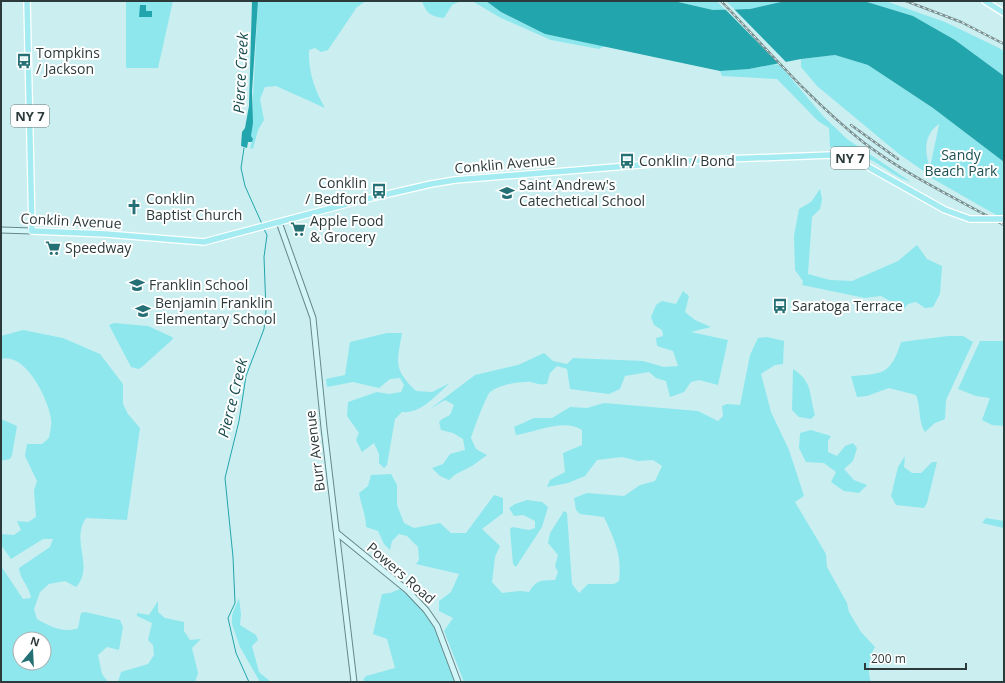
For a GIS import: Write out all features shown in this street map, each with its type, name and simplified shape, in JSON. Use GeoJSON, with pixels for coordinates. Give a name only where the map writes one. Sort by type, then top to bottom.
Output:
{"type":"FeatureCollection","features":[{"type":"Feature","properties":{"kind":"main road","name":"NY 7"},"geometry":{"type":"LineString","coordinates":[[27,1],[32,231]]}},
{"type":"Feature","properties":{"kind":"main road"},"geometry":{"type":"LineString","coordinates":[[985,1],[1004,13]]}},
{"type":"Feature","properties":{"kind":"main road","name":"Conklin Avenue"},"geometry":{"type":"LineString","coordinates":[[32,231],[106,234],[198,242],[216,239],[410,188],[466,178],[701,160],[831,155],[856,160],[945,210],[970,219],[1004,220]]}},
{"type":"Feature","properties":{"kind":"street","name":"Burr Avenue"},"geometry":{"type":"LineString","coordinates":[[279,222],[313,318],[354,682]]}},
{"type":"Feature","properties":{"kind":"street","name":"Conklin Avenue"},"geometry":{"type":"LineString","coordinates":[[1,230],[32,231]]}},
{"type":"Feature","properties":{"kind":"street","name":"Powers Road"},"geometry":{"type":"LineString","coordinates":[[337,533],[407,590],[426,610],[437,626],[458,682]]}},
{"type":"Feature","properties":{"kind":"green space"},"geometry":{"type":"Polygon","coordinates":[[[126,1],[173,1],[158,68],[126,68],[126,1]]]}},
{"type":"Feature","properties":{"kind":"green space"},"geometry":{"type":"Polygon","coordinates":[[[258,1],[366,1],[357,7],[328,50],[321,52],[315,48],[309,50],[311,73],[318,94],[325,108],[276,86],[265,87],[260,99],[264,120],[258,130],[253,149],[250,148],[253,139],[251,136],[258,1]]]}},
{"type":"Feature","properties":{"kind":"green space"},"geometry":{"type":"Polygon","coordinates":[[[422,1],[461,1],[452,5],[444,18],[436,17],[430,14],[425,9],[422,1]]]}},
{"type":"Feature","properties":{"kind":"green space"},"geometry":{"type":"Polygon","coordinates":[[[472,1],[486,1],[501,12],[545,34],[605,46],[599,49],[551,40],[501,18],[472,1]]]}},
{"type":"Feature","properties":{"kind":"green space"},"geometry":{"type":"Polygon","coordinates":[[[674,1],[717,1],[725,10],[713,10],[674,1]]]}},
{"type":"Feature","properties":{"kind":"green space"},"geometry":{"type":"Polygon","coordinates":[[[726,1],[785,1],[750,9],[734,9],[726,1]]]}},
{"type":"Feature","properties":{"kind":"green space"},"geometry":{"type":"Polygon","coordinates":[[[864,1],[885,1],[891,3],[945,22],[997,47],[1004,51],[1004,76],[955,40],[913,16],[864,1]]]}},
{"type":"Feature","properties":{"kind":"green space","name":"Sandy Beach Park"},"geometry":{"type":"Polygon","coordinates":[[[835,55],[868,65],[933,108],[1004,162],[1004,215],[998,216],[928,176],[928,174],[899,154],[817,86],[801,67],[801,59],[835,55]],[[939,124],[930,133],[928,138],[926,149],[930,167],[939,124]]]}},
{"type":"Feature","properties":{"kind":"green space"},"geometry":{"type":"Polygon","coordinates":[[[773,64],[780,65],[823,116],[847,139],[911,182],[897,176],[865,157],[830,147],[829,128],[818,121],[777,79],[722,76],[720,71],[749,69],[773,64]]]}},
{"type":"Feature","properties":{"kind":"green space"},"geometry":{"type":"Polygon","coordinates":[[[820,189],[822,199],[820,209],[812,217],[808,274],[830,280],[852,281],[898,261],[917,245],[927,259],[942,266],[940,294],[933,307],[925,308],[916,302],[908,304],[902,311],[896,304],[881,296],[865,298],[802,285],[803,281],[795,270],[794,236],[799,209],[811,202],[820,189]]]}},
{"type":"Feature","properties":{"kind":"green space"},"geometry":{"type":"Polygon","coordinates":[[[683,291],[689,296],[685,312],[695,320],[711,327],[691,332],[728,340],[718,385],[699,380],[691,382],[684,392],[670,397],[666,381],[656,378],[649,372],[625,376],[620,389],[609,394],[570,389],[567,369],[557,366],[550,373],[547,384],[529,382],[507,384],[490,392],[471,438],[476,449],[487,455],[449,480],[440,476],[432,468],[443,464],[450,454],[465,450],[463,439],[453,433],[441,430],[439,422],[450,415],[454,405],[445,400],[430,409],[475,375],[518,365],[544,353],[553,361],[567,364],[573,358],[643,361],[664,367],[678,366],[673,351],[657,346],[656,338],[663,336],[662,330],[654,325],[651,317],[656,305],[662,301],[676,304],[683,291]]]}},
{"type":"Feature","properties":{"kind":"green space"},"geometry":{"type":"Polygon","coordinates":[[[114,323],[148,326],[172,337],[173,339],[139,369],[131,367],[109,325],[114,323]]]}},
{"type":"Feature","properties":{"kind":"green space"},"geometry":{"type":"Polygon","coordinates":[[[23,330],[63,338],[100,354],[123,384],[123,404],[128,414],[140,428],[127,520],[86,518],[80,536],[83,562],[81,579],[76,587],[65,581],[49,584],[40,592],[34,609],[37,619],[52,627],[62,630],[73,630],[78,628],[81,613],[85,612],[120,620],[123,627],[119,650],[107,647],[98,655],[102,674],[108,682],[1,682],[1,566],[23,599],[31,598],[19,568],[50,547],[53,539],[43,539],[11,559],[1,545],[1,534],[14,535],[21,530],[17,521],[28,522],[36,517],[34,490],[37,481],[25,456],[27,444],[42,444],[49,438],[51,419],[46,400],[27,369],[19,362],[10,359],[1,359],[1,336],[23,330]]]}},
{"type":"Feature","properties":{"kind":"green space"},"geometry":{"type":"Polygon","coordinates":[[[387,333],[402,333],[398,365],[403,377],[416,391],[432,392],[450,383],[422,407],[409,412],[402,412],[395,419],[387,465],[384,468],[379,463],[379,454],[374,443],[362,452],[356,440],[359,433],[347,416],[348,402],[377,392],[389,394],[401,392],[404,385],[400,378],[390,379],[379,388],[353,382],[327,387],[326,379],[345,375],[350,342],[387,333]]]}},
{"type":"Feature","properties":{"kind":"green space"},"geometry":{"type":"Polygon","coordinates":[[[948,336],[963,336],[973,342],[946,400],[945,419],[935,423],[925,432],[921,423],[916,395],[889,388],[867,396],[857,397],[851,376],[884,371],[893,361],[901,342],[948,336]]]}},
{"type":"Feature","properties":{"kind":"green space"},"geometry":{"type":"Polygon","coordinates":[[[767,337],[784,341],[783,364],[775,365],[761,374],[771,412],[789,450],[804,496],[795,502],[826,554],[827,567],[847,603],[849,612],[861,632],[875,647],[869,664],[871,682],[464,682],[444,631],[453,618],[439,611],[439,601],[451,592],[459,574],[416,564],[419,560],[418,547],[407,536],[399,534],[392,541],[390,550],[384,544],[378,531],[366,527],[359,493],[368,486],[371,475],[391,474],[397,485],[397,505],[404,523],[414,528],[440,523],[451,533],[466,533],[494,495],[503,498],[503,513],[482,529],[500,546],[495,557],[492,582],[502,593],[520,591],[529,592],[537,583],[546,580],[555,580],[558,572],[555,566],[558,555],[548,543],[550,533],[564,511],[567,513],[572,584],[579,593],[588,584],[614,584],[619,581],[620,572],[617,548],[604,517],[580,514],[576,510],[574,498],[587,493],[624,496],[640,485],[655,481],[662,466],[653,460],[638,461],[622,457],[597,460],[585,476],[568,483],[547,487],[550,480],[565,472],[563,453],[582,445],[582,430],[567,425],[550,427],[516,435],[514,427],[534,418],[552,418],[570,407],[587,408],[604,403],[698,411],[718,421],[723,416],[722,406],[727,404],[740,405],[750,355],[758,338],[767,337]]]}},
{"type":"Feature","properties":{"kind":"green space"},"geometry":{"type":"Polygon","coordinates":[[[980,341],[1004,341],[1004,426],[992,425],[982,420],[990,398],[976,396],[958,389],[980,341]]]}},
{"type":"Feature","properties":{"kind":"green space"},"geometry":{"type":"Polygon","coordinates":[[[793,369],[804,379],[809,389],[815,415],[811,419],[799,417],[792,410],[793,369]]]}},
{"type":"Feature","properties":{"kind":"green space"},"geometry":{"type":"Polygon","coordinates":[[[1,419],[17,426],[12,455],[10,459],[1,461],[1,419]]]}},
{"type":"Feature","properties":{"kind":"green space"},"geometry":{"type":"Polygon","coordinates":[[[811,430],[831,436],[828,441],[828,452],[837,456],[845,446],[853,443],[857,448],[853,461],[844,469],[854,480],[867,485],[859,493],[844,491],[831,482],[836,472],[824,463],[806,462],[799,448],[800,433],[811,430]]]}},
{"type":"Feature","properties":{"kind":"green space"},"geometry":{"type":"Polygon","coordinates":[[[905,456],[904,467],[912,473],[921,473],[932,462],[937,462],[927,503],[924,508],[896,505],[891,496],[898,467],[905,456]]]}},
{"type":"Feature","properties":{"kind":"green space"},"geometry":{"type":"Polygon","coordinates":[[[527,500],[542,502],[548,507],[542,527],[516,567],[513,564],[510,529],[512,527],[529,530],[535,528],[535,521],[523,515],[514,516],[509,508],[515,504],[527,500]]]}},
{"type":"Feature","properties":{"kind":"green space"},"geometry":{"type":"Polygon","coordinates":[[[986,518],[1004,521],[1004,528],[982,523],[986,518]]]}},
{"type":"Feature","properties":{"kind":"green space"},"geometry":{"type":"Polygon","coordinates":[[[400,589],[422,608],[433,622],[444,647],[455,682],[365,682],[363,680],[366,676],[395,668],[387,639],[373,634],[382,594],[400,589]]]}},
{"type":"Feature","properties":{"kind":"green space"},"geometry":{"type":"Polygon","coordinates":[[[239,598],[241,614],[240,625],[256,635],[258,640],[252,646],[259,672],[271,682],[260,682],[240,647],[232,624],[232,615],[239,598]]]}},
{"type":"Feature","properties":{"kind":"green space"},"geometry":{"type":"Polygon","coordinates":[[[158,601],[158,612],[165,618],[184,622],[184,631],[190,640],[201,639],[192,648],[198,673],[195,682],[118,682],[121,672],[148,664],[154,655],[153,645],[148,640],[152,623],[137,616],[137,613],[149,615],[158,601]]]}},
{"type":"Feature","properties":{"kind":"shaded area"},"geometry":{"type":"Polygon","coordinates":[[[252,1],[258,1],[252,91],[253,123],[251,136],[253,139],[252,142],[248,142],[247,148],[241,146],[242,132],[245,128],[249,106],[252,1]]]}},
{"type":"Feature","properties":{"kind":"shaded area"},"geometry":{"type":"Polygon","coordinates":[[[486,1],[674,1],[713,10],[750,9],[785,1],[864,1],[913,16],[955,40],[1004,76],[1004,162],[933,108],[868,65],[835,55],[801,59],[749,69],[720,71],[545,34],[501,12],[486,1]]]}},
{"type":"Feature","properties":{"kind":"shaded area"},"geometry":{"type":"Polygon","coordinates":[[[140,5],[146,5],[146,11],[152,11],[152,17],[139,17],[140,5]]]}},
{"type":"Feature","properties":{"kind":"pier"},"geometry":{"type":"Polygon","coordinates":[[[732,7],[787,63],[780,65],[724,8],[732,7]]]}},
{"type":"Feature","properties":{"kind":"waterway","name":"Pierce Creek"},"geometry":{"type":"LineString","coordinates":[[244,148],[241,168],[245,186],[262,224]]}},
{"type":"Feature","properties":{"kind":"waterway","name":"Pierce Creek"},"geometry":{"type":"LineString","coordinates":[[249,682],[236,653],[228,618],[235,603],[233,557],[225,478],[239,421],[246,376],[264,329],[266,311],[264,257],[267,235],[264,229]]}},
{"type":"Feature","properties":{"kind":"railway"},"geometry":{"type":"LineString","coordinates":[[721,1],[807,92],[863,142],[914,176],[1004,225]]}},
{"type":"Feature","properties":{"kind":"railway"},"geometry":{"type":"LineString","coordinates":[[906,1],[961,22],[1004,44]]}},
{"type":"Feature","properties":{"kind":"railway"},"geometry":{"type":"LineString","coordinates":[[851,125],[898,159]]}},
{"type":"Feature","properties":{"kind":"place","name":"Tompkins / Jackson"},"geometry":{"type":"Point","coordinates":[24,61]}},
{"type":"Feature","properties":{"kind":"place","name":"Conklin / Bond"},"geometry":{"type":"Point","coordinates":[627,161]}},
{"type":"Feature","properties":{"kind":"place","name":"Conklin / Bedford"},"geometry":{"type":"Point","coordinates":[379,191]}},
{"type":"Feature","properties":{"kind":"place","name":"Saint Andrew's Catechetical School"},"geometry":{"type":"Point","coordinates":[507,193]}},
{"type":"Feature","properties":{"kind":"place","name":"Conklin Baptist Church"},"geometry":{"type":"Point","coordinates":[134,207]}},
{"type":"Feature","properties":{"kind":"place","name":"Apple Food & Grocery"},"geometry":{"type":"Point","coordinates":[298,229]}},
{"type":"Feature","properties":{"kind":"place","name":"Speedway"},"geometry":{"type":"Point","coordinates":[53,248]}},
{"type":"Feature","properties":{"kind":"place","name":"Franklin School"},"geometry":{"type":"Point","coordinates":[137,285]}},
{"type":"Feature","properties":{"kind":"place","name":"Saratoga Terrace"},"geometry":{"type":"Point","coordinates":[780,306]}},
{"type":"Feature","properties":{"kind":"place","name":"Benjamin Franklin Elementary School"},"geometry":{"type":"Point","coordinates":[143,311]}}]}
